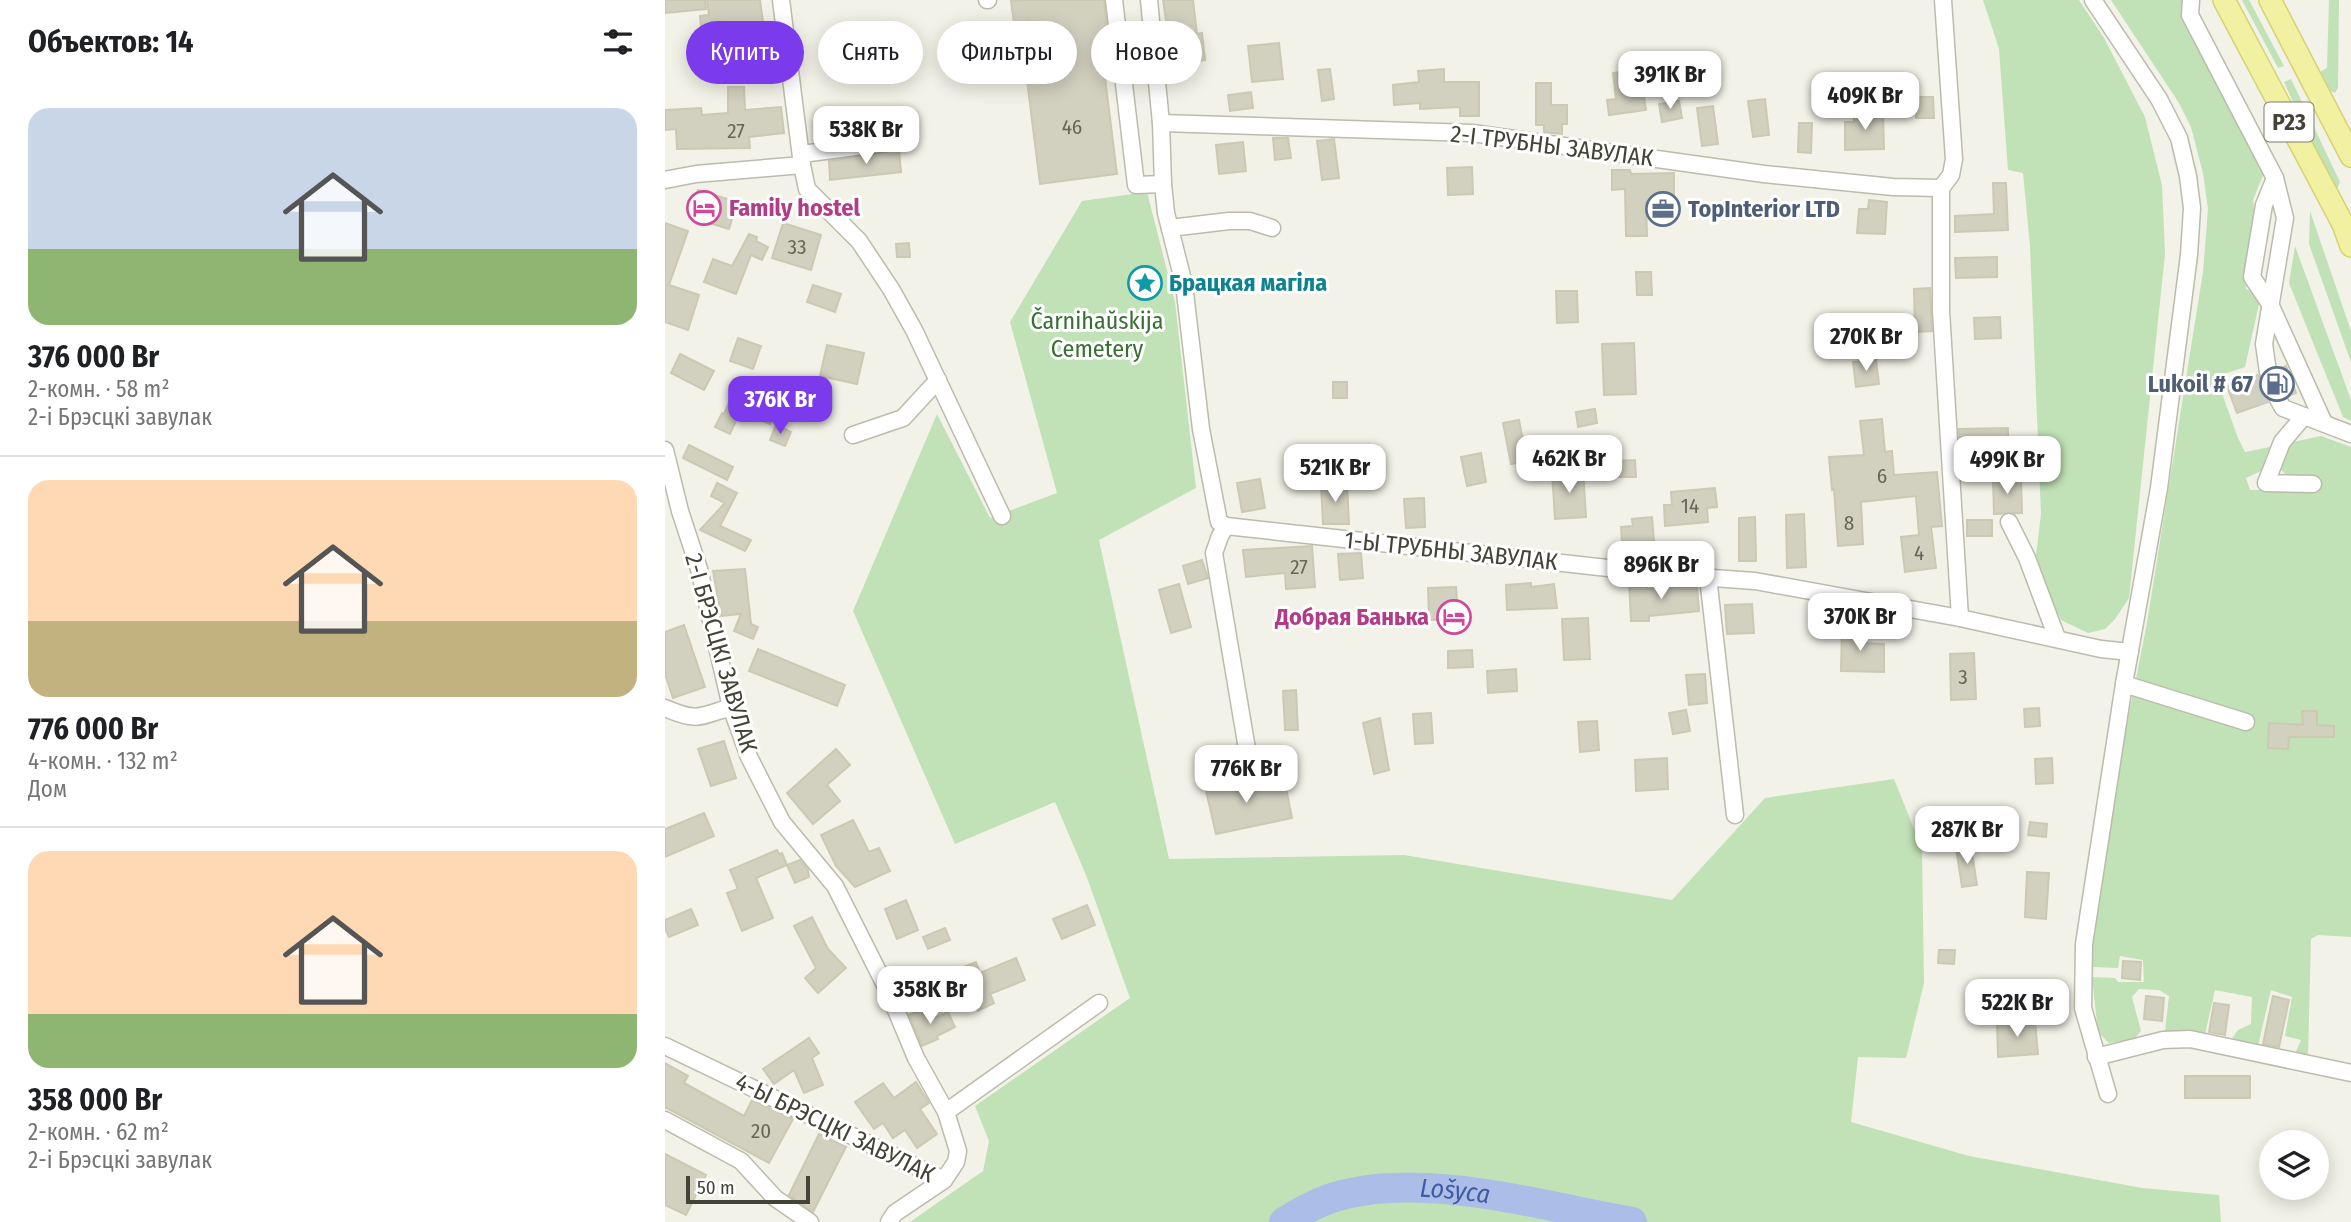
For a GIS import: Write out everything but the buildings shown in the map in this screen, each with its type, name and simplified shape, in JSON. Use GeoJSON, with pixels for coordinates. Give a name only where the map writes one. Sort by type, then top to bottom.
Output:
{"type":"FeatureCollection","features":[{"type":"Feature","properties":{"kind":"main road","name":"Р23"},"geometry":{"type":"LineString","coordinates":[[2224,0],[2343,224],[2351,246]]}},
{"type":"Feature","properties":{"kind":"main road","name":"Р23"},"geometry":{"type":"LineString","coordinates":[[2270,0],[2351,156]]}},
{"type":"Feature","properties":{"kind":"street"},"geometry":{"type":"LineString","coordinates":[[781,0],[807,188],[859,241],[891,289],[938,380],[1002,516]]}},
{"type":"Feature","properties":{"kind":"street"},"geometry":{"type":"LineString","coordinates":[[1114,0],[1136,186],[1163,184]]}},
{"type":"Feature","properties":{"kind":"street"},"geometry":{"type":"LineString","coordinates":[[1149,0],[1161,123],[1163,184],[1170,228],[1184,284],[1201,429],[1210,480],[1219,522],[1226,526],[1214,553],[1247,749]]}},
{"type":"Feature","properties":{"kind":"street"},"geometry":{"type":"LineString","coordinates":[[1943,0],[1954,159],[1951,175],[1941,188],[1941,311],[1960,618]]}},
{"type":"Feature","properties":{"kind":"street"},"geometry":{"type":"LineString","coordinates":[[2093,0],[2159,99],[2179,138],[2192,208],[2189,255],[2159,488],[2124,684],[2084,944],[2083,1008],[2108,1094]]}},
{"type":"Feature","properties":{"kind":"street"},"geometry":{"type":"LineString","coordinates":[[2191,0],[2190,15],[2275,178],[2285,218],[2264,344],[2267,372]]}},
{"type":"Feature","properties":{"kind":"street","name":"2-І ТРУБНЫ ЗАВУЛАК"},"geometry":{"type":"LineString","coordinates":[[1161,123],[1472,133],[1763,174],[1893,187],[1941,188]]}},
{"type":"Feature","properties":{"kind":"street"},"geometry":{"type":"LineString","coordinates":[[665,180],[886,143]]}},
{"type":"Feature","properties":{"kind":"street"},"geometry":{"type":"LineString","coordinates":[[2275,178],[2264,205],[2252,277],[2270,304],[2324,423]]}},
{"type":"Feature","properties":{"kind":"street"},"geometry":{"type":"LineString","coordinates":[[1170,228],[1229,221],[1250,221],[1272,228]]}},
{"type":"Feature","properties":{"kind":"street"},"geometry":{"type":"LineString","coordinates":[[853,435],[903,418],[938,380]]}},
{"type":"Feature","properties":{"kind":"street"},"geometry":{"type":"LineString","coordinates":[[2305,416],[2293,406],[2277,399],[2276,410],[2305,416],[2351,434]]}},
{"type":"Feature","properties":{"kind":"street"},"geometry":{"type":"LineString","coordinates":[[2305,416],[2282,442],[2266,483],[2313,484]]}},
{"type":"Feature","properties":{"kind":"street","name":"2-І БРЭСЦКІ ЗАВУЛАК"},"geometry":{"type":"LineString","coordinates":[[665,450],[680,511],[699,569],[731,707],[749,757],[782,822],[835,886],[888,991],[916,1058],[946,1112],[958,1151],[956,1162],[944,1180]]}},
{"type":"Feature","properties":{"kind":"street"},"geometry":{"type":"LineString","coordinates":[[2009,522],[2027,558],[2057,638]]}},
{"type":"Feature","properties":{"kind":"street","name":"1-Ы ТРУБНЫ ЗАВУЛАК"},"geometry":{"type":"LineString","coordinates":[[1226,526],[1671,575],[1755,581],[1960,618],[2101,649],[2130,652]]}},
{"type":"Feature","properties":{"kind":"street"},"geometry":{"type":"LineString","coordinates":[[1708,577],[1735,815]]}},
{"type":"Feature","properties":{"kind":"street"},"geometry":{"type":"LineString","coordinates":[[2124,684],[2246,722]]}},
{"type":"Feature","properties":{"kind":"street"},"geometry":{"type":"LineString","coordinates":[[665,708],[687,717],[703,717],[731,707]]}},
{"type":"Feature","properties":{"kind":"street"},"geometry":{"type":"LineString","coordinates":[[946,1112],[1099,1003]]}},
{"type":"Feature","properties":{"kind":"street"},"geometry":{"type":"LineString","coordinates":[[2096,1057],[2163,1040],[2190,1039],[2351,1073]]}},
{"type":"Feature","properties":{"kind":"street","name":"4-Ы БРЭСЦКІ ЗАВУЛАК"},"geometry":{"type":"LineString","coordinates":[[665,1046],[944,1180]]}},
{"type":"Feature","properties":{"kind":"street"},"geometry":{"type":"LineString","coordinates":[[665,1120],[741,1161],[775,1198],[810,1222]]}},
{"type":"Feature","properties":{"kind":"street","name":"4-Ы БРЭСЦКІ ЗАВУЛАК"},"geometry":{"type":"LineString","coordinates":[[889,1222],[895,1213],[944,1180]]}},
{"type":"Feature","properties":{"kind":"green space"},"geometry":{"type":"Polygon","coordinates":[[[1983,0],[2079,0],[2104,38],[2145,117],[2162,185],[2165,254],[2129,598],[2105,629],[2088,633],[2061,620],[2035,564],[2041,514],[2030,246],[2023,173],[2008,170],[1999,49],[1983,0]]]}},
{"type":"Feature","properties":{"kind":"green space"},"geometry":{"type":"Polygon","coordinates":[[[2111,0],[2183,0],[2264,173],[2253,200],[2257,223],[2254,254],[2246,289],[2258,293],[2259,304],[2245,367],[2218,376],[2217,380],[2245,452],[2270,447],[2261,471],[2246,478],[2250,490],[2320,490],[2321,478],[2285,474],[2280,468],[2288,443],[2321,436],[2351,447],[2351,937],[2318,935],[2311,939],[2308,1055],[2295,1054],[2301,1040],[2285,1036],[2292,997],[2271,990],[2258,1046],[2232,1038],[2238,1030],[2251,1024],[2252,997],[2215,990],[2205,1034],[2165,1031],[2169,996],[2159,990],[2139,989],[2132,997],[2141,1031],[2134,1039],[2109,1043],[2098,1032],[2092,977],[2115,978],[2118,982],[2144,982],[2143,960],[2120,956],[2118,968],[2093,967],[2092,948],[2096,901],[2117,774],[2147,623],[2203,272],[2208,209],[2203,173],[2191,127],[2179,103],[2111,0]]]}},
{"type":"Feature","properties":{"kind":"green space"},"geometry":{"type":"Polygon","coordinates":[[[2242,0],[2249,0],[2284,66],[2278,68],[2242,0]]]}},
{"type":"Feature","properties":{"kind":"green space"},"geometry":{"type":"Polygon","coordinates":[[[2329,0],[2339,0],[2338,88],[2335,93],[2327,89],[2320,72],[2327,68],[2329,0]]]}},
{"type":"Feature","properties":{"kind":"green space"},"geometry":{"type":"Polygon","coordinates":[[[2291,79],[2340,182],[2335,190],[2284,82],[2291,79]]]}},
{"type":"Feature","properties":{"kind":"green space","name":"Čarnihaŭskija Cemetery"},"geometry":{"type":"Polygon","coordinates":[[[1147,192],[1175,302],[1196,488],[1099,540],[1169,859],[1404,855],[1672,900],[1765,798],[1894,779],[1922,849],[1924,983],[1906,1058],[1858,1057],[1851,1122],[1969,1156],[2142,1188],[2219,1195],[2221,1222],[910,1222],[983,1171],[989,1141],[975,1106],[1130,998],[1086,875],[1055,802],[955,844],[853,611],[937,414],[990,518],[1057,493],[1010,322],[1082,201],[1147,192]]]}},
{"type":"Feature","properties":{"kind":"green space"},"geometry":{"type":"Polygon","coordinates":[[[2310,211],[2351,331],[2351,362],[2309,244],[2310,211]]]}},
{"type":"Feature","properties":{"kind":"green space"},"geometry":{"type":"Polygon","coordinates":[[[2295,246],[2351,400],[2351,421],[2343,417],[2289,283],[2295,246]]]}},
{"type":"Feature","properties":{"kind":"waterway","name":"Lošyca"},"geometry":{"type":"LineString","coordinates":[[1284,1222],[1326,1200],[1361,1191],[1399,1188],[1479,1193],[1632,1222]]}},
{"type":"Feature","properties":{"kind":"tunnel"},"geometry":{"type":"LineString","coordinates":[[2278,369],[2288,396]]}},
{"type":"Feature","properties":{"kind":"tunnel"},"geometry":{"type":"LineString","coordinates":[[2257,376],[2266,403]]}},
{"type":"Feature","properties":{"kind":"place","name":"Family hostel"},"geometry":{"type":"Point","coordinates":[704,208]}},
{"type":"Feature","properties":{"kind":"place","name":"TopInterior LTD"},"geometry":{"type":"Point","coordinates":[1663,209]}},
{"type":"Feature","properties":{"kind":"place","name":"Брацкая магіла"},"geometry":{"type":"Point","coordinates":[1145,283]}},
{"type":"Feature","properties":{"kind":"place","name":"Lukoil # 67"},"geometry":{"type":"Point","coordinates":[2277,384]}},
{"type":"Feature","properties":{"kind":"place","name":"Добрая Банька"},"geometry":{"type":"Point","coordinates":[1454,617]}}]}
